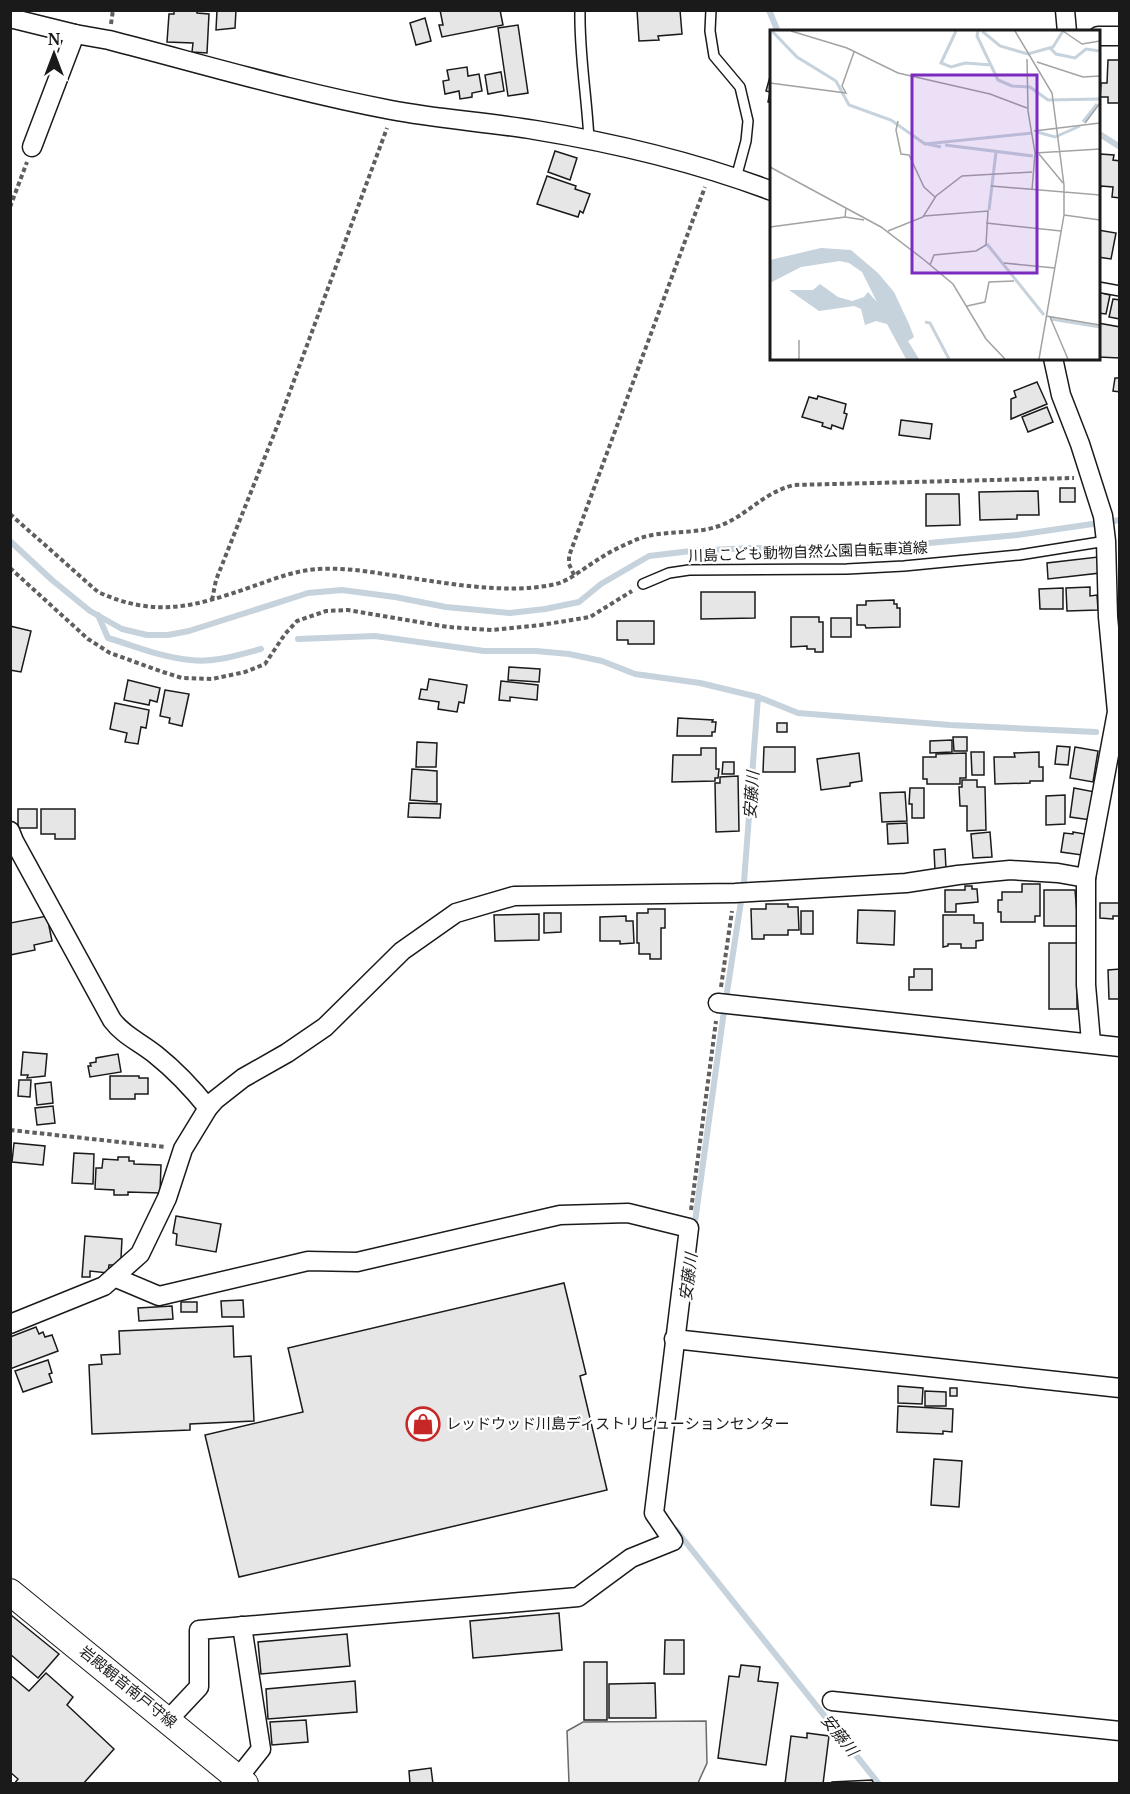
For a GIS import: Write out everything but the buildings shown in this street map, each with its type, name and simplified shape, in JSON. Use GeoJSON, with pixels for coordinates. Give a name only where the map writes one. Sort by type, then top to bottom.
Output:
{"type":"FeatureCollection","features":[{"type":"Feature","properties":{"kind":"main road","name":"岩殿観音南戸守線"},"geometry":{"type":"LineString","coordinates":[[10,1592],[241,1781]]}},
{"type":"Feature","properties":{"kind":"street"},"geometry":{"type":"LineString","coordinates":[[1065,10],[1067,30]]}},
{"type":"Feature","properties":{"kind":"street"},"geometry":{"type":"LineString","coordinates":[[10,18],[109,40],[326,97],[394,110],[589,140],[712,169],[770,191]]}},
{"type":"Feature","properties":{"kind":"street"},"geometry":{"type":"LineString","coordinates":[[33,147],[75,34]]}},
{"type":"Feature","properties":{"kind":"street"},"geometry":{"type":"LineString","coordinates":[[1100,36],[1119,36]]}},
{"type":"Feature","properties":{"kind":"street"},"geometry":{"type":"LineString","coordinates":[[1053,360],[1061,395],[1090,476],[1111,508],[1106,541],[1108,617],[1118,712],[1086,878],[1086,985],[1091,1042]]}},
{"type":"Feature","properties":{"kind":"street"},"geometry":{"type":"LineString","coordinates":[[10,831],[112,1020],[121,1032],[154,1053],[186,1080],[208,1108]]}},
{"type":"Feature","properties":{"kind":"street"},"geometry":{"type":"LineString","coordinates":[[10,1324],[104,1286],[140,1254],[167,1198],[183,1149],[208,1108],[237,1082],[305,1042],[325,1027],[402,951],[456,914],[514,896],[735,892],[906,883],[1010,870],[1058,873],[1086,878]]}},
{"type":"Feature","properties":{"kind":"street"},"geometry":{"type":"LineString","coordinates":[[718,1003],[1091,1042],[1119,1047]]}},
{"type":"Feature","properties":{"kind":"street"},"geometry":{"type":"LineString","coordinates":[[114,1277],[159,1296],[308,1261],[357,1263],[560,1215],[628,1213],[689,1228],[654,1513],[673,1541],[631,1558],[578,1597],[199,1630],[199,1687],[168,1720]]}},
{"type":"Feature","properties":{"kind":"street"},"geometry":{"type":"LineString","coordinates":[[674,1339],[1119,1388]]}},
{"type":"Feature","properties":{"kind":"street"},"geometry":{"type":"LineString","coordinates":[[241,1781],[261,1749],[242,1626]]}},
{"type":"Feature","properties":{"kind":"street"},"geometry":{"type":"LineString","coordinates":[[832,1701],[1119,1731]]}},
{"type":"Feature","properties":{"kind":"lane"},"geometry":{"type":"LineString","coordinates":[[580,10],[579,39],[587,94],[589,140]]}},
{"type":"Feature","properties":{"kind":"lane"},"geometry":{"type":"LineString","coordinates":[[711,10],[710,31],[714,56],[740,87],[748,121],[746,141],[736,178]]}},
{"type":"Feature","properties":{"kind":"lane"},"geometry":{"type":"LineString","coordinates":[[1100,287],[1119,291]]}},
{"type":"Feature","properties":{"kind":"lane","name":"川島こども動物自然公園自転車道線"},"geometry":{"type":"LineString","coordinates":[[643,584],[669,573],[689,570],[847,569],[904,566],[1019,555],[1106,541]]}},
{"type":"Feature","properties":{"kind":"path"},"geometry":{"type":"LineString","coordinates":[[212,600],[216,580],[278,423],[394,110]]}},
{"type":"Feature","properties":{"kind":"path"},"geometry":{"type":"LineString","coordinates":[[10,207],[33,147]]}},
{"type":"Feature","properties":{"kind":"path"},"geometry":{"type":"LineString","coordinates":[[574,575],[569,564],[569,556],[712,169]]}},
{"type":"Feature","properties":{"kind":"path"},"geometry":{"type":"LineString","coordinates":[[10,514],[98,592],[146,608],[166,608],[185,607],[212,600],[303,571],[350,569],[467,586],[510,587],[558,583],[602,557],[643,537],[720,526],[767,495],[795,486],[1090,476]]}},
{"type":"Feature","properties":{"kind":"path"},"geometry":{"type":"LineString","coordinates":[[10,568],[101,649],[182,678],[196,679],[229,676],[266,664],[285,634],[297,621],[326,611],[348,610],[448,627],[492,630],[590,617],[643,584]]}},
{"type":"Feature","properties":{"kind":"path"},"geometry":{"type":"LineString","coordinates":[[689,1228],[735,892]]}},
{"type":"Feature","properties":{"kind":"path"},"geometry":{"type":"LineString","coordinates":[[10,1130],[183,1149]]}},
{"type":"Feature","properties":{"kind":"shaded area"},"geometry":{"type":"Polygon","coordinates":[[[706,1721],[707,1763],[698,1783],[569,1783],[567,1731],[583,1722],[706,1721]]]}},
{"type":"Feature","properties":{"kind":"waterway"},"geometry":{"type":"LineString","coordinates":[[769,10],[777,30]]}},
{"type":"Feature","properties":{"kind":"waterway"},"geometry":{"type":"LineString","coordinates":[[1100,134],[1120,147]]}},
{"type":"Feature","properties":{"kind":"waterway"},"geometry":{"type":"LineString","coordinates":[[10,541],[90,611],[122,629],[147,635],[168,635],[189,631],[308,593],[342,590],[446,607],[510,613],[579,602],[601,584],[649,556],[750,548],[885,547],[1017,535],[1120,520]]}},
{"type":"Feature","properties":{"kind":"waterway"},"geometry":{"type":"LineString","coordinates":[[98,615],[108,638],[170,657],[208,660],[261,649]]}},
{"type":"Feature","properties":{"kind":"waterway"},"geometry":{"type":"LineString","coordinates":[[298,639],[375,636],[484,651],[536,651],[569,654],[602,661],[635,674],[700,683],[758,697],[798,713],[950,725],[1096,732]]}},
{"type":"Feature","properties":{"kind":"waterway","name":"安藤川"},"geometry":{"type":"LineString","coordinates":[[694,1229],[744,882],[758,697]]}},
{"type":"Feature","properties":{"kind":"waterway","name":"安藤川"},"geometry":{"type":"LineString","coordinates":[[676,1530],[879,1784]]}},
{"type":"Feature","properties":{"kind":"place","name":"レッドウッド川島ディストリビューションセンター"},"geometry":{"type":"Point","coordinates":[423,1424]}}]}
